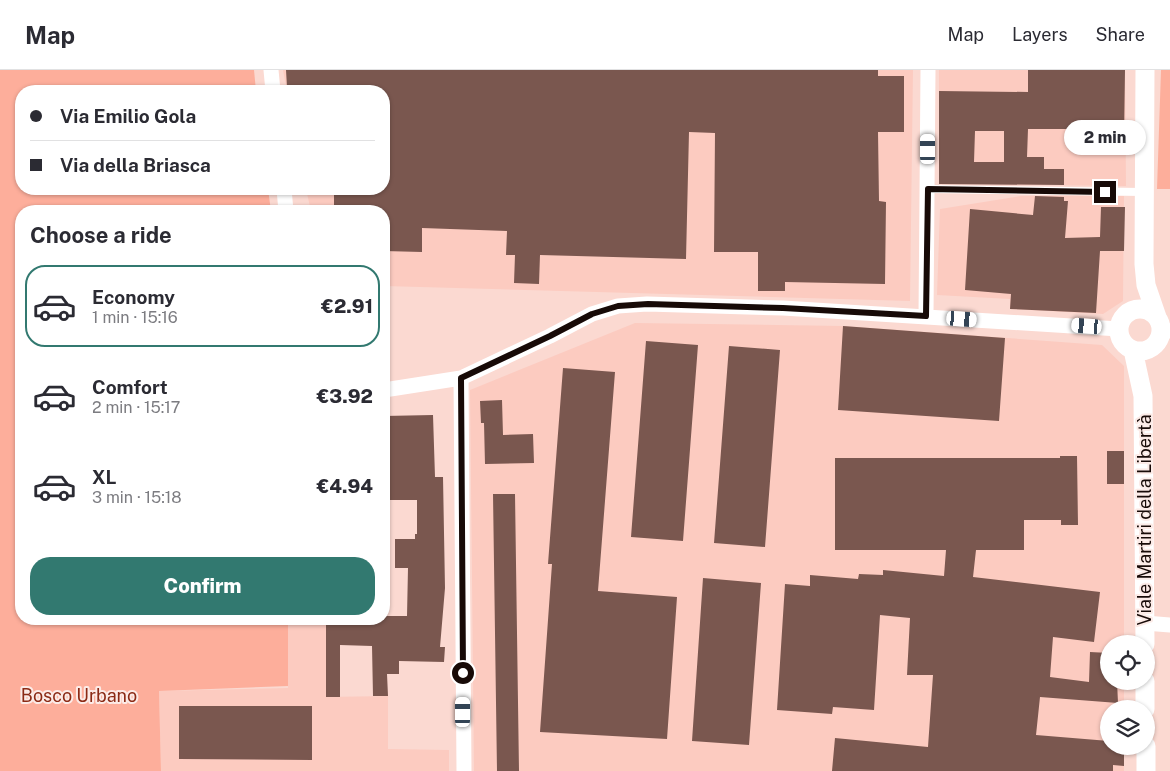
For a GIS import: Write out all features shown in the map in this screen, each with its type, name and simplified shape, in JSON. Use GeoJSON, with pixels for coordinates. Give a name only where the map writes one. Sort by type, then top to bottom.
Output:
{"type":"FeatureCollection","features":[{"type":"Feature","properties":{"kind":"street"},"geometry":{"type":"LineString","coordinates":[[271,70],[272,85]]}},
{"type":"Feature","properties":{"kind":"street"},"geometry":{"type":"LineString","coordinates":[[926,316],[928,70]]}},
{"type":"Feature","properties":{"kind":"street"},"geometry":{"type":"LineString","coordinates":[[1145,70],[1144,264],[1148,293],[1160,331]]}},
{"type":"Feature","properties":{"kind":"street"},"geometry":{"type":"LineString","coordinates":[[1131,311],[1144,264]]}},
{"type":"Feature","properties":{"kind":"street"},"geometry":{"type":"LineString","coordinates":[[390,389],[461,378],[592,314],[618,306],[648,304],[774,308],[1119,328],[1124,316],[1131,311],[1144,309],[1160,331]]}},
{"type":"Feature","properties":{"kind":"street","name":"Viale Martiri della Libertà"},"geometry":{"type":"LineString","coordinates":[[1119,328],[1123,342],[1133,350],[1143,396],[1145,635]]}},
{"type":"Feature","properties":{"kind":"street"},"geometry":{"type":"LineString","coordinates":[[1133,350],[1147,350],[1160,331]]}},
{"type":"Feature","properties":{"kind":"street","name":"Viale Martiri della Libertà"},"geometry":{"type":"LineString","coordinates":[[1143,396],[1160,331]]}},
{"type":"Feature","properties":{"kind":"street"},"geometry":{"type":"LineString","coordinates":[[461,378],[464,771]]}},
{"type":"Feature","properties":{"kind":"street"},"geometry":{"type":"LineString","coordinates":[[1145,623],[1170,625]]}},
{"type":"Feature","properties":{"kind":"street"},"geometry":{"type":"LineString","coordinates":[[1146,755],[1146,771]]}},
{"type":"Feature","properties":{"kind":"lane"},"geometry":{"type":"LineString","coordinates":[[928,189],[1144,192]]}},
{"type":"Feature","properties":{"kind":"shaded area"},"geometry":{"type":"Polygon","coordinates":[[[283,70],[913,70],[910,301],[390,286],[390,205],[310,205],[307,195],[390,195],[390,85],[286,85],[283,70]]]}},
{"type":"Feature","properties":{"kind":"shaded area"},"geometry":{"type":"Polygon","coordinates":[[[939,70],[1125,70],[1126,186],[939,184],[939,70]]]}},
{"type":"Feature","properties":{"kind":"shaded area"},"geometry":{"type":"Polygon","coordinates":[[[1021,196],[1124,196],[1123,301],[1103,314],[1010,309],[1010,299],[937,295],[940,209],[1021,196]]]}},
{"type":"Feature","properties":{"kind":"shaded area"},"geometry":{"type":"Polygon","coordinates":[[[635,323],[843,326],[1102,345],[1124,366],[1124,635],[1100,635],[1100,690],[1124,690],[1124,700],[1100,700],[1100,755],[1124,755],[1124,771],[474,771],[470,390],[635,323]]]}},
{"type":"Feature","properties":{"kind":"shaded area"},"geometry":{"type":"Polygon","coordinates":[[[287,625],[326,625],[326,697],[388,696],[388,749],[449,750],[449,771],[161,771],[159,691],[288,688],[287,625]]]}},
{"type":"Feature","properties":{"kind":"green space","name":"Bosco Urbano"},"geometry":{"type":"Polygon","coordinates":[[[0,70],[254,70],[255,85],[15,85],[15,195],[269,195],[270,205],[15,205],[15,625],[288,625],[288,686],[159,691],[161,771],[0,771],[0,70]]]}},
{"type":"Feature","properties":{"kind":"green space"},"geometry":{"type":"Polygon","coordinates":[[[1161,70],[1170,70],[1170,189],[1157,189],[1161,70]]]}},
{"type":"Feature","properties":{"kind":"building"},"geometry":{"type":"Polygon","coordinates":[[[286,70],[878,70],[878,76],[904,76],[904,132],[878,132],[879,201],[886,202],[885,284],[785,282],[785,291],[758,291],[758,252],[714,252],[715,133],[689,132],[686,259],[540,255],[539,284],[514,283],[515,255],[506,255],[507,231],[422,228],[422,252],[390,251],[390,205],[334,205],[334,195],[390,195],[390,85],[287,85],[286,70]]]}},
{"type":"Feature","properties":{"kind":"building"},"geometry":{"type":"Polygon","coordinates":[[[1028,70],[1125,70],[1124,140],[1089,139],[1089,129],[1028,129],[1027,157],[1044,157],[1044,169],[1064,169],[1064,185],[939,184],[939,91],[1028,92],[1028,70]],[[975,131],[974,162],[1004,162],[1004,131],[975,131]]]}},
{"type":"Feature","properties":{"kind":"building"},"geometry":{"type":"Polygon","coordinates":[[[1035,196],[1064,197],[1064,201],[1068,201],[1065,238],[1100,237],[1101,207],[1125,207],[1124,251],[1100,251],[1096,313],[1010,309],[1011,294],[965,290],[970,209],[1033,215],[1035,196]]]}},
{"type":"Feature","properties":{"kind":"building"},"geometry":{"type":"Polygon","coordinates":[[[843,326],[1005,338],[999,421],[838,410],[843,326]]]}},
{"type":"Feature","properties":{"kind":"building"},"geometry":{"type":"Polygon","coordinates":[[[646,341],[698,345],[683,541],[631,537],[646,341]]]}},
{"type":"Feature","properties":{"kind":"building"},"geometry":{"type":"Polygon","coordinates":[[[729,346],[780,350],[765,547],[714,543],[729,346]]]}},
{"type":"Feature","properties":{"kind":"building"},"geometry":{"type":"Polygon","coordinates":[[[563,368],[615,372],[598,591],[677,597],[667,739],[540,732],[552,564],[548,564],[563,368]]]}},
{"type":"Feature","properties":{"kind":"building"},"geometry":{"type":"Polygon","coordinates":[[[502,400],[503,435],[533,434],[534,463],[485,464],[484,423],[481,423],[480,401],[502,400]]]}},
{"type":"Feature","properties":{"kind":"building"},"geometry":{"type":"Polygon","coordinates":[[[433,415],[435,477],[443,477],[445,588],[440,647],[445,647],[444,662],[399,661],[399,674],[387,674],[388,696],[373,696],[372,646],[340,645],[340,697],[326,697],[326,625],[390,625],[390,616],[407,616],[408,568],[395,568],[395,539],[415,539],[415,534],[417,534],[417,500],[390,500],[390,416],[433,415]]]}},
{"type":"Feature","properties":{"kind":"building"},"geometry":{"type":"Polygon","coordinates":[[[1107,451],[1124,451],[1124,484],[1107,484],[1107,451]]]}},
{"type":"Feature","properties":{"kind":"building"},"geometry":{"type":"Polygon","coordinates":[[[1060,456],[1077,456],[1078,525],[1061,525],[1061,520],[1024,520],[1024,550],[976,550],[973,577],[1100,592],[1094,642],[1053,637],[1050,677],[1089,682],[1090,652],[1100,653],[1100,690],[1117,690],[1118,700],[1100,700],[1100,702],[1040,697],[1036,735],[1100,740],[1100,755],[1124,755],[1124,766],[1113,765],[1113,771],[832,771],[835,738],[928,747],[933,675],[907,675],[910,618],[880,615],[874,710],[833,707],[832,714],[777,710],[785,584],[810,586],[810,575],[858,579],[859,574],[883,575],[883,570],[944,576],[946,550],[835,550],[835,458],[1060,458],[1060,456]]]}},
{"type":"Feature","properties":{"kind":"building"},"geometry":{"type":"Polygon","coordinates":[[[493,494],[515,494],[519,771],[497,771],[493,494]]]}},
{"type":"Feature","properties":{"kind":"building"},"geometry":{"type":"Polygon","coordinates":[[[703,578],[761,583],[749,745],[692,741],[703,578]]]}},
{"type":"Feature","properties":{"kind":"building"},"geometry":{"type":"Polygon","coordinates":[[[179,706],[312,706],[312,760],[179,759],[179,706]]]}},
{"type":"Feature","properties":{"kind":"route"},"geometry":{"type":"LineString","coordinates":[[463,673],[461,378],[592,314],[618,306],[648,304],[783,308],[926,316],[928,189],[1105,192]]}}]}
